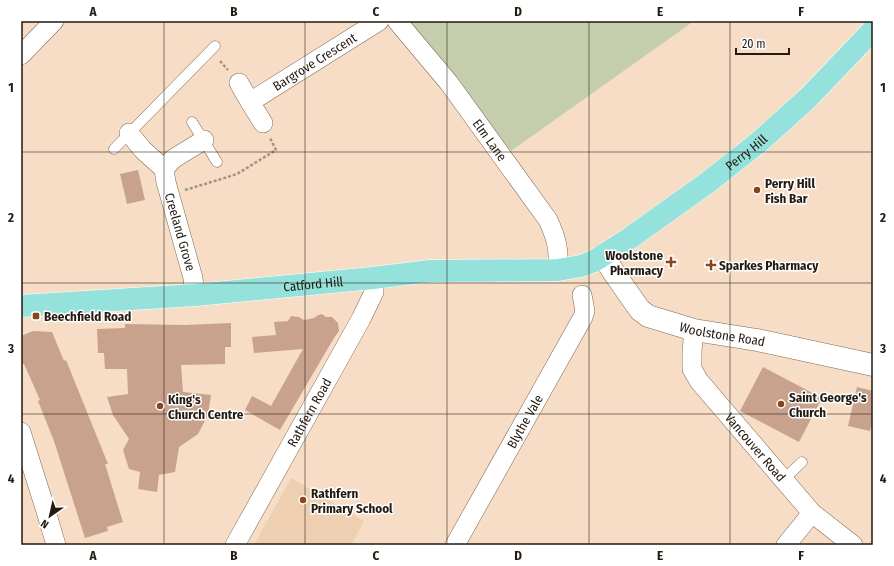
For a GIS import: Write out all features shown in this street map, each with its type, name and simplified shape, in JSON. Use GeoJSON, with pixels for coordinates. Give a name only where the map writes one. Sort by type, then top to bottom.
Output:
{"type":"FeatureCollection","features":[{"type":"Feature","properties":{"kind":"main road","name":"Perry Hill"},"geometry":{"type":"LineString","coordinates":[[603,255],[630,238],[707,183],[758,143],[808,98],[873,30]]}},
{"type":"Feature","properties":{"kind":"main road","name":"Catford Hill"},"geometry":{"type":"LineString","coordinates":[[21,306],[195,295],[430,271],[558,270],[585,265],[603,255]]}},
{"type":"Feature","properties":{"kind":"street"},"geometry":{"type":"LineString","coordinates":[[21,55],[54,21]]}},
{"type":"Feature","properties":{"kind":"street","name":"Bargrove Crescent"},"geometry":{"type":"LineString","coordinates":[[250,102],[379,21]]}},
{"type":"Feature","properties":{"kind":"street","name":"Elm Lane"},"geometry":{"type":"LineString","coordinates":[[397,21],[448,83],[548,220],[556,239],[558,270]]}},
{"type":"Feature","properties":{"kind":"street"},"geometry":{"type":"LineString","coordinates":[[239,82],[263,123]]}},
{"type":"Feature","properties":{"kind":"street"},"geometry":{"type":"LineString","coordinates":[[129,133],[143,150],[164,169],[173,159],[204,140]]}},
{"type":"Feature","properties":{"kind":"street","name":"Creeland Grove"},"geometry":{"type":"LineString","coordinates":[[164,169],[169,195],[193,278],[195,295]]}},
{"type":"Feature","properties":{"kind":"street","name":"Woolstone Road"},"geometry":{"type":"LineString","coordinates":[[603,255],[640,310],[648,316],[694,330],[756,340],[873,365]]}},
{"type":"Feature","properties":{"kind":"street","name":"Rathfern Road"},"geometry":{"type":"LineString","coordinates":[[235,545],[361,318],[374,292],[372,278]]}},
{"type":"Feature","properties":{"kind":"street","name":"Blythe Vale"},"geometry":{"type":"LineString","coordinates":[[455,545],[583,317],[585,311],[582,295]]}},
{"type":"Feature","properties":{"kind":"street","name":"Vancouver Road"},"geometry":{"type":"LineString","coordinates":[[694,330],[692,369],[699,381],[812,513],[853,545]]}},
{"type":"Feature","properties":{"kind":"street"},"geometry":{"type":"LineString","coordinates":[[21,432],[56,545]]}},
{"type":"Feature","properties":{"kind":"street"},"geometry":{"type":"LineString","coordinates":[[786,545],[812,513]]}},
{"type":"Feature","properties":{"kind":"lane"},"geometry":{"type":"LineString","coordinates":[[114,149],[215,46]]}},
{"type":"Feature","properties":{"kind":"lane"},"geometry":{"type":"LineString","coordinates":[[192,122],[217,162]]}},
{"type":"Feature","properties":{"kind":"lane"},"geometry":{"type":"LineString","coordinates":[[783,480],[802,462]]}},
{"type":"Feature","properties":{"kind":"path"},"geometry":{"type":"LineString","coordinates":[[216,57],[239,82]]}},
{"type":"Feature","properties":{"kind":"path"},"geometry":{"type":"LineString","coordinates":[[169,195],[237,174],[276,150],[263,123]]}},
{"type":"Feature","properties":{"kind":"shaded area","name":"Rathfern Primary School"},"geometry":{"type":"Polygon","coordinates":[[[291,478],[364,521],[351,545],[254,545],[291,478]]]}},
{"type":"Feature","properties":{"kind":"green space"},"geometry":{"type":"Polygon","coordinates":[[[407,21],[694,21],[511,151],[446,66],[407,21]]]}},
{"type":"Feature","properties":{"kind":"building"},"geometry":{"type":"Polygon","coordinates":[[[138,170],[145,200],[127,204],[120,174],[138,170]]]}},
{"type":"Feature","properties":{"kind":"building"},"geometry":{"type":"Polygon","coordinates":[[[322,314],[326,317],[332,317],[338,323],[339,331],[280,430],[245,410],[252,396],[271,406],[303,349],[254,353],[252,337],[276,335],[274,322],[288,321],[291,316],[299,317],[304,320],[314,318],[322,314]]]}},
{"type":"Feature","properties":{"kind":"building","name":"King's Church Centre"},"geometry":{"type":"Polygon","coordinates":[[[231,323],[231,347],[225,347],[225,364],[181,365],[183,392],[211,395],[208,415],[198,434],[179,447],[175,472],[159,475],[157,492],[138,489],[140,472],[129,469],[123,450],[129,439],[113,415],[107,397],[128,394],[127,369],[105,369],[104,353],[98,353],[97,329],[125,328],[125,324],[186,325],[231,323]]]}},
{"type":"Feature","properties":{"kind":"building"},"geometry":{"type":"Polygon","coordinates":[[[33,331],[52,332],[64,361],[66,360],[108,464],[105,464],[123,522],[107,527],[108,531],[85,538],[54,441],[38,401],[40,400],[24,364],[21,365],[21,336],[33,331]]]}},
{"type":"Feature","properties":{"kind":"building","name":"Saint George's Church"},"geometry":{"type":"Polygon","coordinates":[[[763,367],[822,398],[799,442],[740,411],[763,367]]]}},
{"type":"Feature","properties":{"kind":"building"},"geometry":{"type":"Polygon","coordinates":[[[857,387],[873,391],[873,427],[871,427],[870,431],[848,426],[857,387]]]}},
{"type":"Feature","properties":{"kind":"place","name":"Perry Hill Fish Bar"},"geometry":{"type":"Point","coordinates":[757,190]}},
{"type":"Feature","properties":{"kind":"place","name":"Woolstone Pharmacy"},"geometry":{"type":"Point","coordinates":[671,262]}},
{"type":"Feature","properties":{"kind":"place","name":"Sparkes Pharmacy"},"geometry":{"type":"Point","coordinates":[711,265]}},
{"type":"Feature","properties":{"kind":"place","name":"Beechfield Road"},"geometry":{"type":"Point","coordinates":[36,316]}},
{"type":"Feature","properties":{"kind":"place","name":"Saint George's Church"},"geometry":{"type":"Point","coordinates":[781,404]}},
{"type":"Feature","properties":{"kind":"place","name":"King's Church Centre"},"geometry":{"type":"Point","coordinates":[160,406]}},
{"type":"Feature","properties":{"kind":"place","name":"Rathfern Primary School"},"geometry":{"type":"Point","coordinates":[303,500]}}]}
